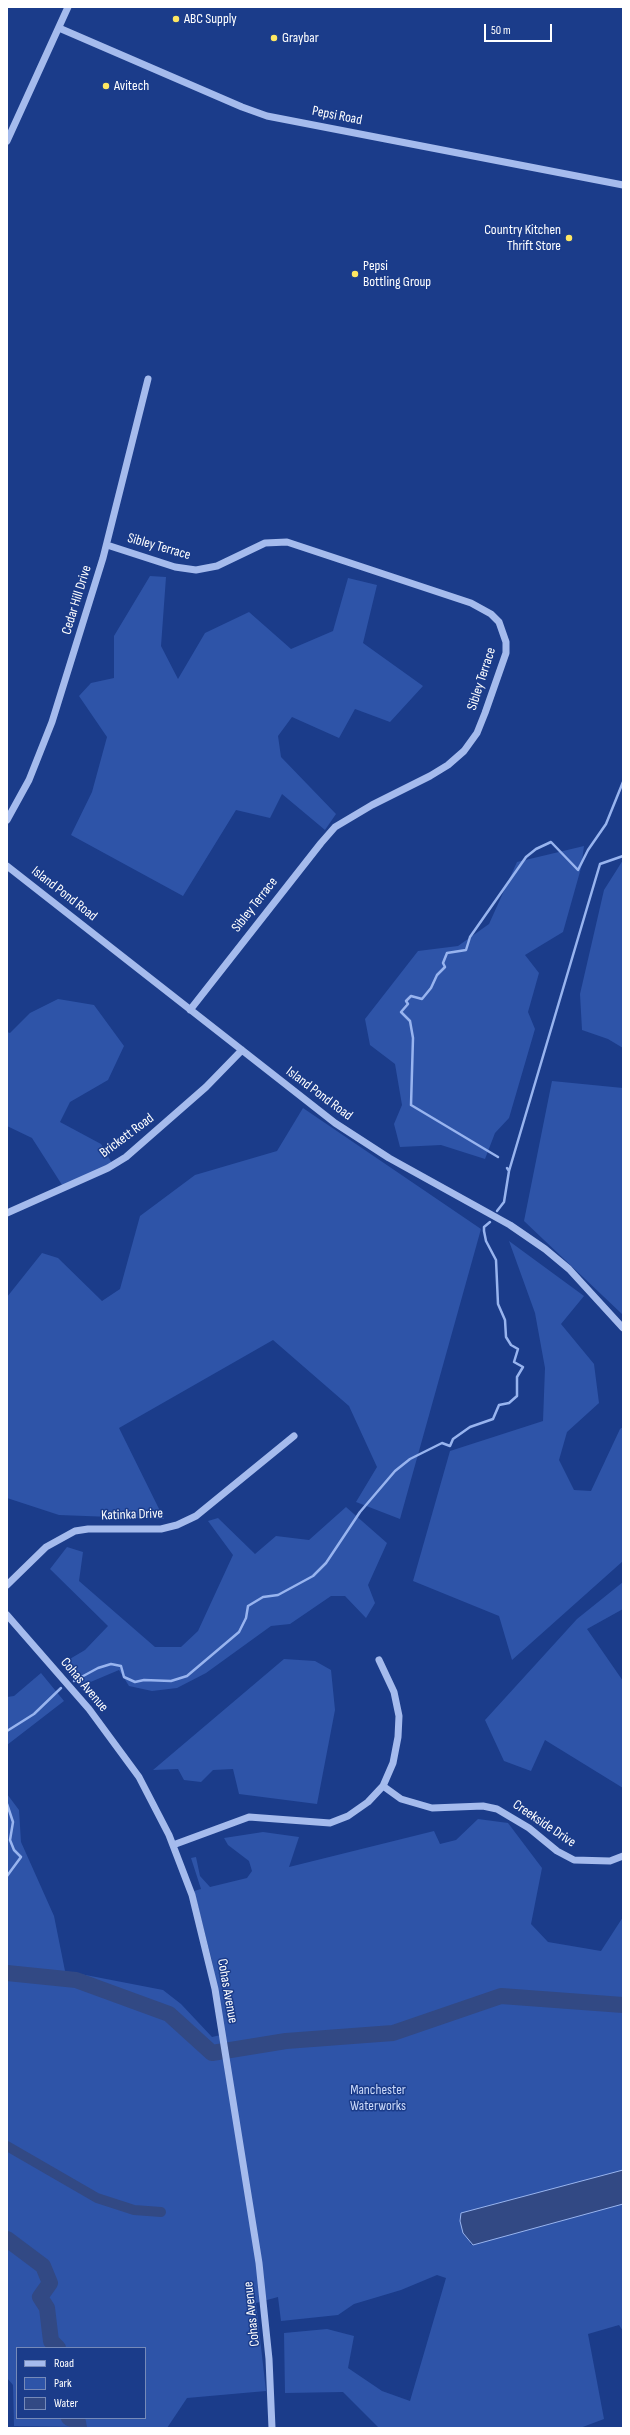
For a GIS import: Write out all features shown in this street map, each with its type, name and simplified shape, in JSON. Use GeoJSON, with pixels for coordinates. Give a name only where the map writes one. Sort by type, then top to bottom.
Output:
{"type":"FeatureCollection","features":[{"type":"Feature","properties":{"kind":"street"},"geometry":{"type":"LineString","coordinates":[[7,141],[68,7]]}},
{"type":"Feature","properties":{"kind":"street","name":"Pepsi Road"},"geometry":{"type":"LineString","coordinates":[[59,28],[242,108],[267,116],[623,185]]}},
{"type":"Feature","properties":{"kind":"street","name":"Cedar Hill Drive"},"geometry":{"type":"LineString","coordinates":[[7,820],[30,780],[52,722],[107,545],[148,379]]}},
{"type":"Feature","properties":{"kind":"street","name":"Sibley Terrace"},"geometry":{"type":"LineString","coordinates":[[107,545],[175,567],[196,570],[216,566],[265,543],[287,542],[471,603],[491,614],[499,622],[506,642],[506,653],[485,713],[477,733],[464,751],[448,765],[430,776],[372,805],[335,827],[190,1010]]}},
{"type":"Feature","properties":{"kind":"street","name":"Island Pond Road"},"geometry":{"type":"LineString","coordinates":[[7,866],[309,1104],[362,1141],[416,1174],[510,1225],[539,1245],[569,1269],[623,1328]]}},
{"type":"Feature","properties":{"kind":"street","name":"Brickett Road"},"geometry":{"type":"LineString","coordinates":[[7,1213],[108,1168],[126,1157],[206,1086],[242,1050]]}},
{"type":"Feature","properties":{"kind":"street","name":"Katinka Drive"},"geometry":{"type":"LineString","coordinates":[[7,1585],[46,1547],[59,1538],[75,1531],[88,1529],[161,1529],[177,1525],[196,1516],[294,1436]]}},
{"type":"Feature","properties":{"kind":"street","name":"Cohas Avenue"},"geometry":{"type":"LineString","coordinates":[[7,1615],[89,1710],[120,1751],[155,1805],[173,1844],[201,1926],[224,2044],[259,2263],[269,2359],[272,2428]]}},
{"type":"Feature","properties":{"kind":"street"},"geometry":{"type":"LineString","coordinates":[[173,1844],[249,1817],[330,1823],[348,1816],[368,1802],[383,1786],[393,1763],[399,1716],[394,1692],[379,1660]]}},
{"type":"Feature","properties":{"kind":"street","name":"Creekside Drive"},"geometry":{"type":"LineString","coordinates":[[383,1786],[402,1799],[432,1808],[483,1806],[497,1809],[529,1828],[557,1851],[574,1860],[610,1862],[623,1856]]}},
{"type":"Feature","properties":{"kind":"green space"},"geometry":{"type":"Polygon","coordinates":[[[150,576],[166,577],[161,646],[178,679],[205,633],[249,612],[291,649],[333,631],[348,578],[377,585],[363,643],[423,686],[390,722],[355,709],[339,738],[292,717],[278,736],[281,757],[336,814],[325,830],[282,794],[270,818],[236,810],[183,896],[71,835],[92,792],[107,737],[79,696],[91,683],[114,678],[114,636],[150,576]]]}},
{"type":"Feature","properties":{"kind":"green space"},"geometry":{"type":"Polygon","coordinates":[[[584,846],[581,868],[563,932],[525,955],[539,973],[528,1012],[535,1029],[509,1118],[495,1133],[485,1159],[441,1145],[400,1147],[394,1124],[402,1105],[395,1064],[370,1045],[365,1019],[418,951],[458,946],[489,924],[517,862],[584,846]]]}},
{"type":"Feature","properties":{"kind":"green space"},"geometry":{"type":"Polygon","coordinates":[[[623,860],[623,1048],[608,1039],[582,1030],[580,994],[604,890],[623,860]]]}},
{"type":"Feature","properties":{"kind":"green space"},"geometry":{"type":"Polygon","coordinates":[[[58,999],[94,1005],[124,1046],[108,1080],[70,1102],[60,1122],[101,1144],[113,1165],[64,1188],[32,1138],[7,1126],[7,1032],[10,1033],[30,1013],[58,999]]]}},
{"type":"Feature","properties":{"kind":"green space"},"geometry":{"type":"Polygon","coordinates":[[[552,1081],[623,1088],[623,1315],[524,1221],[552,1081]]]}},
{"type":"Feature","properties":{"kind":"green space"},"geometry":{"type":"Polygon","coordinates":[[[303,1108],[481,1229],[400,1519],[356,1502],[377,1467],[349,1406],[273,1340],[119,1428],[164,1519],[59,1515],[7,1498],[7,1297],[42,1253],[58,1258],[102,1301],[120,1289],[140,1216],[195,1175],[277,1151],[303,1108]]]}},
{"type":"Feature","properties":{"kind":"green space"},"geometry":{"type":"Polygon","coordinates":[[[509,1241],[584,1296],[561,1324],[594,1364],[599,1403],[567,1432],[559,1460],[574,1490],[591,1491],[620,1429],[623,1427],[623,1561],[512,1660],[499,1616],[413,1581],[450,1451],[543,1421],[545,1368],[535,1313],[509,1241]]]}},
{"type":"Feature","properties":{"kind":"green space"},"geometry":{"type":"Polygon","coordinates":[[[346,1507],[387,1543],[368,1585],[375,1603],[366,1618],[345,1596],[331,1596],[290,1624],[271,1626],[206,1673],[177,1688],[152,1691],[129,1686],[119,1670],[81,1686],[63,1663],[85,1650],[108,1626],[50,1569],[67,1547],[83,1552],[79,1581],[155,1647],[181,1647],[198,1631],[233,1555],[208,1521],[218,1518],[255,1554],[276,1536],[309,1540],[346,1507]]]}},
{"type":"Feature","properties":{"kind":"green space"},"geometry":{"type":"Polygon","coordinates":[[[623,1582],[623,1609],[587,1629],[623,1681],[623,1788],[545,1740],[531,1771],[504,1761],[485,1720],[577,1619],[623,1582]]]}},
{"type":"Feature","properties":{"kind":"green space"},"geometry":{"type":"Polygon","coordinates":[[[284,1659],[315,1661],[331,1670],[335,1710],[317,1804],[239,1794],[233,1769],[213,1770],[201,1782],[184,1780],[178,1769],[153,1770],[284,1659]]]}},
{"type":"Feature","properties":{"kind":"green space"},"geometry":{"type":"Polygon","coordinates":[[[41,1673],[64,1701],[7,1745],[7,1697],[14,1696],[41,1673]]]}},
{"type":"Feature","properties":{"kind":"green space","name":"Manchester Waterworks"},"geometry":{"type":"Polygon","coordinates":[[[7,1794],[19,1810],[21,1842],[54,1916],[65,1971],[163,1990],[181,2004],[212,2037],[225,2034],[212,1961],[194,1891],[201,1889],[191,1858],[196,1857],[200,1876],[210,1887],[247,1878],[252,1871],[249,1861],[228,1845],[224,1838],[263,1832],[299,1837],[289,1867],[434,1831],[440,1844],[456,1840],[478,1819],[508,1823],[542,1868],[531,1924],[548,1942],[601,1951],[623,1917],[623,2331],[619,2325],[588,2334],[604,2419],[580,2428],[379,2428],[343,2392],[285,2393],[284,2333],[327,2329],[354,2336],[348,2368],[382,2391],[410,2401],[446,2278],[437,2275],[401,2290],[354,2304],[338,2315],[281,2321],[278,2297],[256,2303],[266,2391],[187,2398],[167,2428],[14,2426],[13,2385],[7,2378],[7,1794]],[[599,2207],[470,2243],[473,2245],[599,2207]]]}},
{"type":"Feature","properties":{"kind":"water"},"geometry":{"type":"Polygon","coordinates":[[[623,2170],[623,2204],[473,2245],[463,2233],[460,2221],[461,2213],[623,2170]]]}},
{"type":"Feature","properties":{"kind":"waterway"},"geometry":{"type":"LineString","coordinates":[[498,1157],[411,1105],[413,1038],[410,1021],[401,1012],[408,1004],[406,1001],[411,996],[422,999],[431,988],[437,975],[445,967],[443,963],[447,953],[466,950],[470,937],[526,857],[536,849],[551,842],[578,870],[588,850],[606,824],[623,782]]}},
{"type":"Feature","properties":{"kind":"waterway"},"geometry":{"type":"LineString","coordinates":[[509,1171],[600,864],[623,856]]}},
{"type":"Feature","properties":{"kind":"waterway"},"geometry":{"type":"LineString","coordinates":[[497,1211],[504,1202],[509,1171],[507,1168]]}},
{"type":"Feature","properties":{"kind":"waterway"},"geometry":{"type":"LineString","coordinates":[[74,1681],[98,1668],[111,1664],[121,1666],[124,1677],[135,1682],[144,1680],[171,1681],[187,1676],[239,1632],[246,1618],[248,1606],[263,1597],[278,1595],[313,1576],[326,1563],[360,1512],[395,1471],[410,1459],[442,1443],[450,1446],[453,1439],[470,1427],[493,1419],[499,1405],[509,1403],[517,1396],[517,1377],[523,1367],[514,1362],[518,1349],[511,1345],[506,1337],[505,1320],[498,1304],[496,1260],[486,1241],[484,1231],[484,1227],[490,1222]]}},
{"type":"Feature","properties":{"kind":"waterway"},"geometry":{"type":"LineString","coordinates":[[7,1731],[34,1714],[61,1688]]}},
{"type":"Feature","properties":{"kind":"waterway"},"geometry":{"type":"LineString","coordinates":[[7,1804],[13,1822],[10,1840],[14,1850],[21,1857],[7,1876]]}},
{"type":"Feature","properties":{"kind":"waterway"},"geometry":{"type":"LineString","coordinates":[[7,1973],[76,1980],[169,2014],[212,2053],[286,2041],[393,2033],[501,1996],[623,2005]]}},
{"type":"Feature","properties":{"kind":"waterway"},"geometry":{"type":"LineString","coordinates":[[7,2146],[97,2198],[134,2210],[161,2212]]}},
{"type":"Feature","properties":{"kind":"waterway"},"geometry":{"type":"LineString","coordinates":[[7,2239],[43,2266],[50,2283],[40,2297],[47,2308],[51,2341],[57,2347]]}},
{"type":"Feature","properties":{"kind":"waterway"},"geometry":{"type":"LineString","coordinates":[[71,2419],[78,2422],[79,2428]]}},
{"type":"Feature","properties":{"kind":"place","name":"ABC Supply"},"geometry":{"type":"Point","coordinates":[176,19]}},
{"type":"Feature","properties":{"kind":"place","name":"Graybar"},"geometry":{"type":"Point","coordinates":[274,38]}},
{"type":"Feature","properties":{"kind":"place","name":"Avitech"},"geometry":{"type":"Point","coordinates":[106,86]}},
{"type":"Feature","properties":{"kind":"place","name":"Country Kitchen Thrift Store"},"geometry":{"type":"Point","coordinates":[569,238]}},
{"type":"Feature","properties":{"kind":"place","name":"Pepsi Bottling Group"},"geometry":{"type":"Point","coordinates":[355,274]}}]}
